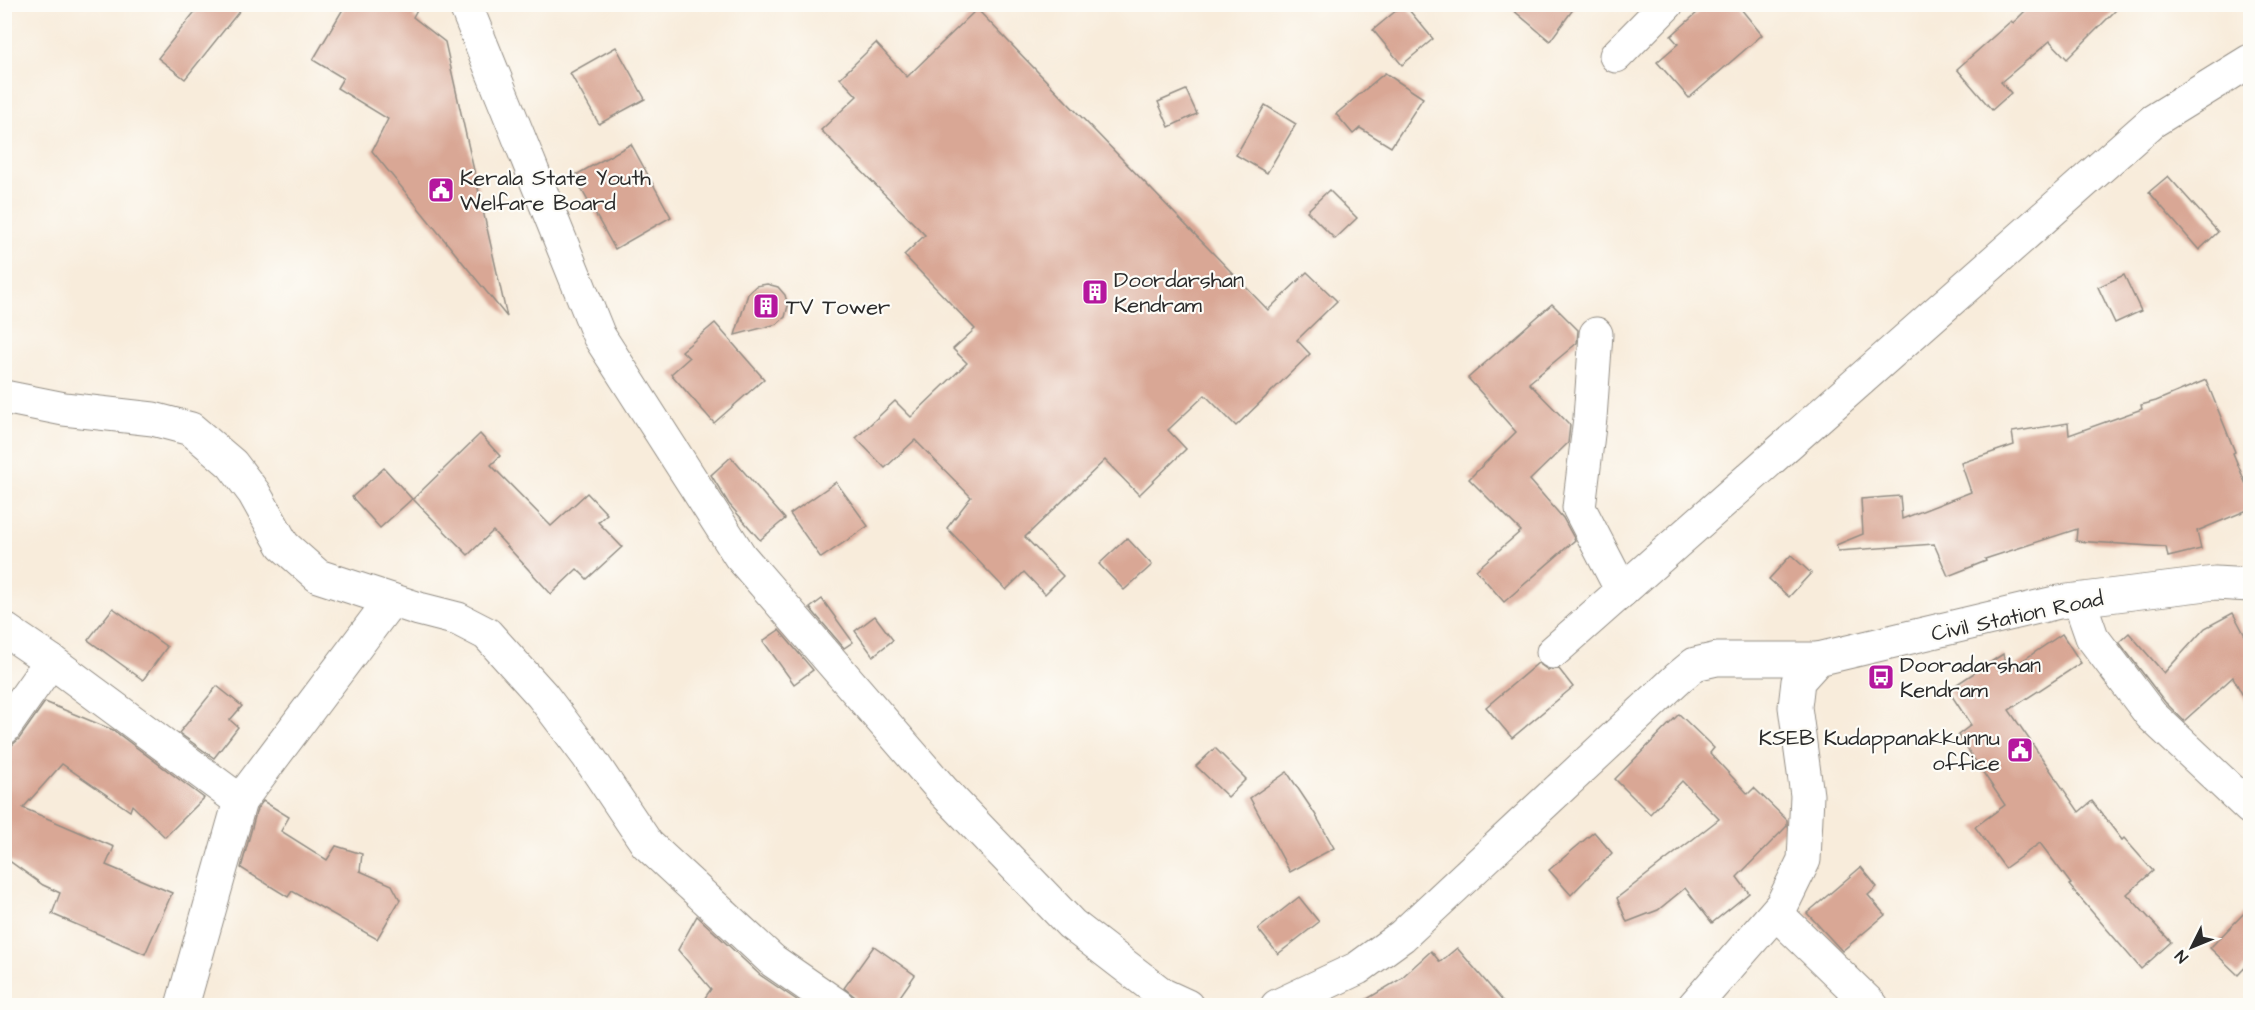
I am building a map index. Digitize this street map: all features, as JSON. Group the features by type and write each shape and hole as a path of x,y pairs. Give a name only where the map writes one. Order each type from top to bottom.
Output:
{"street":[{"path":"465,4 599,336 740,556 944,792 1071,924 1163,995 1187,1005"},
{"path":"1616,56 1666,4"},
{"path":"1553,652 2153,121 2250,61"},
{"path":"1596,334 1590,418 1579,507 1622,591"},
{"path":"4,397 64,409 153,419 191,429 232,464 254,493 283,545 318,576 458,619 487,634 542,695 588,756 647,844 773,961 838,1005"},
{"name":"Civil Station Road","path":"1277,1005 1358,969 1402,936 1695,664 1717,659 1818,659 2059,602 2215,583 2250,585"},
{"path":"182,1005 240,801 391,600"},
{"path":"2079,600 2092,637 2151,715 2250,808"},
{"path":"4,629 51,661 240,801"},
{"path":"1694,1005 1776,913 1804,860 1807,795 1795,707 1798,681 1818,659"},
{"path":"4,728 51,661"},
{"path":"1776,913 1872,1005"}],"building":[{"path":"201,4 245,4 185,79 158,58"},
{"name":"Kerala State Youth Welfare Board","path":"346,4 420,4 413,17 445,42 507,317 372,151 388,119 337,88 343,78 313,60"},
{"path":"1404,4 1433,39 1402,65 1373,30"},
{"path":"1506,4 1577,4 1550,41"},
{"path":"1707,4 1737,4 1762,35 1689,98 1657,62 1678,44 1671,36"},
{"path":"2032,4 2122,4 2067,59 2050,41 2001,82 2011,93 1992,110 1957,69 2011,21 2013,23"},
{"name":"Doordarshan Kendram","path":"977,9 1268,310 1307,272 1337,301 1297,340 1310,354 1236,426 1205,395 1168,430 1186,449 1139,495 1105,460 1025,537 1063,576 1045,594 1024,572 1006,590 947,528 971,497 915,440 885,468 856,438 895,401 911,417 967,363 953,349 975,329 904,255 925,235 821,130 857,96 840,78 876,43 907,77"},
{"path":"616,47 645,99 599,124 570,73"},
{"path":"1385,73 1423,98 1391,147 1360,128 1353,134 1336,114"},
{"path":"1186,90 1197,114 1169,127 1158,102"},
{"path":"1265,105 1296,124 1267,173 1236,155"},
{"path":"631,144 671,217 615,249 574,176"},
{"path":"2168,176 2218,232 2199,250 2149,192"},
{"path":"1329,190 1357,218 1335,239 1307,211"},
{"path":"2124,275 2141,311 2115,323 2098,287"},
{"name":"TV Tower","path":"767,284 778,287 785,295 788,306 785,317 777,324 735,335 748,294 756,286"},
{"path":"1552,304 1578,330 1577,343 1529,383 1570,425 1568,443 1530,480 1563,518 1575,540 1504,602 1476,570 1521,531 1469,479 1516,432 1468,378"},
{"path":"715,323 764,379 714,423 671,374 689,358 682,351"},
{"path":"2206,380 2250,494 2250,509 2197,531 2201,549 2168,557 2166,547 2076,541 2077,529 1985,559 1986,561 1948,576 1934,544 1838,551 1836,545 1863,534 1861,499 1900,496 1902,519 1971,492 1961,463 2014,445 2012,432 2068,423 2069,435 2142,409 2141,405"},
{"path":"480,434 500,456 491,465 551,526 587,493 607,514 598,522 622,547 587,579 577,569 551,594 493,531 468,555 413,499"},
{"path":"731,457 785,519 760,540 729,504 711,475"},
{"path":"384,468 412,499 380,528 352,497"},
{"path":"836,482 868,526 821,558 790,514"},
{"path":"1127,538 1152,565 1124,590 1099,564"},
{"path":"1791,555 1811,573 1789,597 1769,579"},
{"path":"822,599 853,642 844,648 810,608"},
{"path":"113,608 167,647 143,680 88,640"},
{"path":"2233,613 2250,645 2250,709 2233,677 2184,721 2165,702 2119,642 2129,633 2164,673 2205,628"},
{"path":"875,616 893,640 873,656 855,631"},
{"path":"779,630 813,670 794,684 763,641"},
{"path":"2062,634 2081,663 2009,710 2079,812 2092,801 2122,840 2124,838 2153,871 2127,894 2171,942 2141,969 2069,885 2071,884 2040,843 2005,868 1975,827 2005,805 1958,735 1971,725 1948,690 2003,654 2007,671"},
{"path":"1538,663 1548,670 1559,669 1573,687 1512,738 1486,707"},
{"path":"217,686 242,706 230,720 238,727 214,758 179,733"},
{"path":"45,702 113,730 204,798 165,837 132,805 130,811 62,764 23,808 114,847 106,865 172,893 145,954 52,914 60,893 43,885 4,857 4,746 12,745 19,739"},
{"path":"1679,714 1714,748 1710,753 1748,794 1754,788 1787,820 1787,826 1737,877 1749,893 1712,923 1685,888 1658,910 1627,922 1617,898 1719,819 1682,781 1650,814 1615,779"},
{"path":"1215,748 1246,779 1228,797 1196,766"},
{"path":"1287,772 1334,848 1290,872 1250,798"},
{"path":"263,801 289,817 281,831 327,860 336,846 362,854 360,871 392,885 400,900 377,939 292,891 288,897 241,868 257,809"},
{"path":"1594,832 1612,853 1571,895 1549,870"},
{"path":"1861,867 1877,887 1868,895 1885,915 1842,951 1807,913"},
{"path":"1299,897 1319,922 1278,954 1258,929"},
{"path":"2250,907 2250,962 2238,975 2210,948"},
{"path":"697,916 760,975 804,1005 700,1005 711,989 678,950"},
{"path":"874,946 915,975 894,1005 856,1005 855,997 844,988"},
{"path":"1457,948 1506,1005 1357,1005 1399,980 1431,951 1440,962"}],"place":[{"name":"Kerala State Youth Welfare Board","path":"441,190"},
{"name":"Doordarshan Kendram","path":"1095,292"},
{"name":"TV Tower","path":"766,306"},
{"name":"Dooradarshan Kendram","path":"1881,677"},
{"name":"KSEB Kudappanakkunnu office","path":"2020,750"}]}
